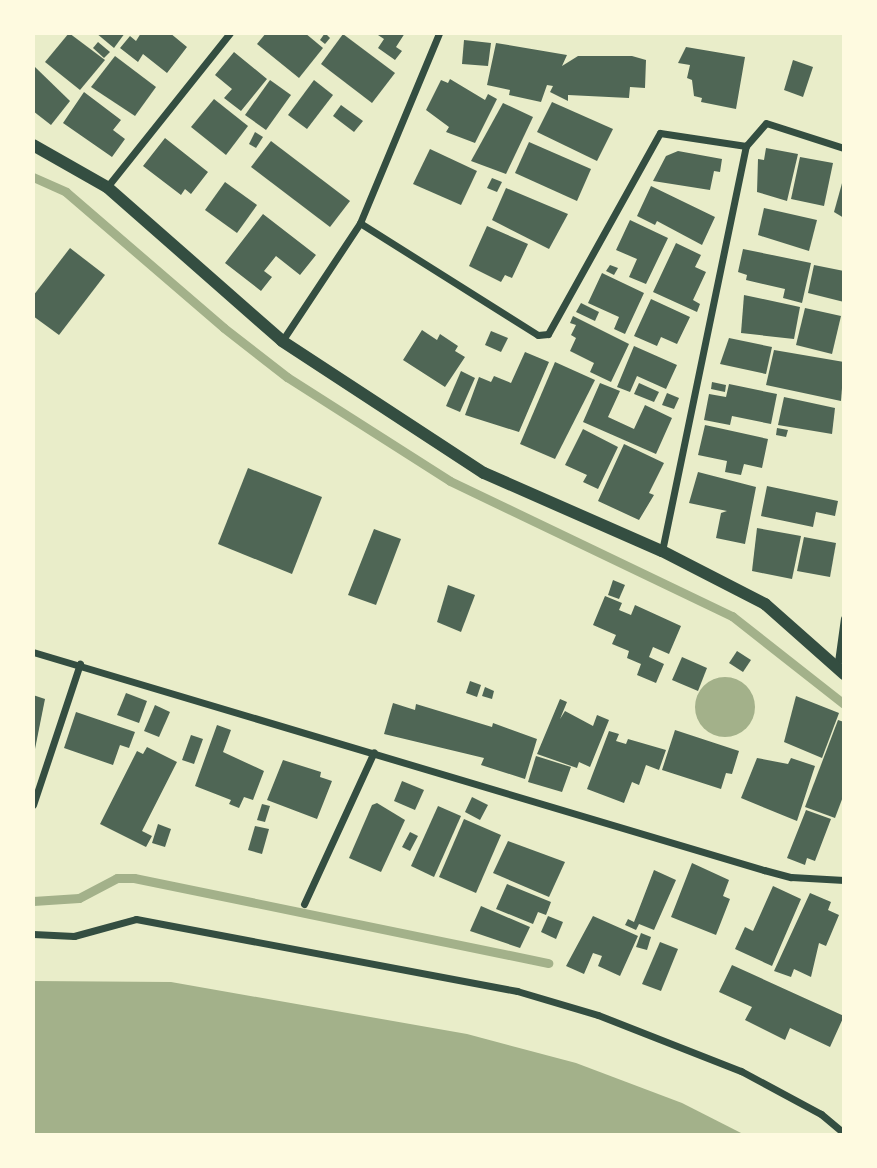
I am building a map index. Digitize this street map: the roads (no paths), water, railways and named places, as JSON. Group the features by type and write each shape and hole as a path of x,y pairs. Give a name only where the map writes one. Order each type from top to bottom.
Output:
{"street":[{"path":"107,187 230,33"},
{"path":"282,341 360,223 439,33"},
{"path":"662,551 746,145 766,123 844,148"},
{"path":"360,223 538,335 548,334 660,133 746,145"},
{"path":"33,145 107,187 282,341 484,473 662,551 765,604 840,673"},
{"path":"840,673 844,618"},
{"path":"33,652 791,877 844,880"},
{"path":"33,805 80,664"},
{"path":"304,904 374,752"},
{"path":"33,934 74,936 136,919 517,991 598,1015 741,1071 821,1114 844,1133"}],"waterway":[{"path":"33,177 66,192 224,328 287,377 450,481 732,616 844,704"},
{"path":"33,901 79,898 117,878 134,878 548,963"}]}
